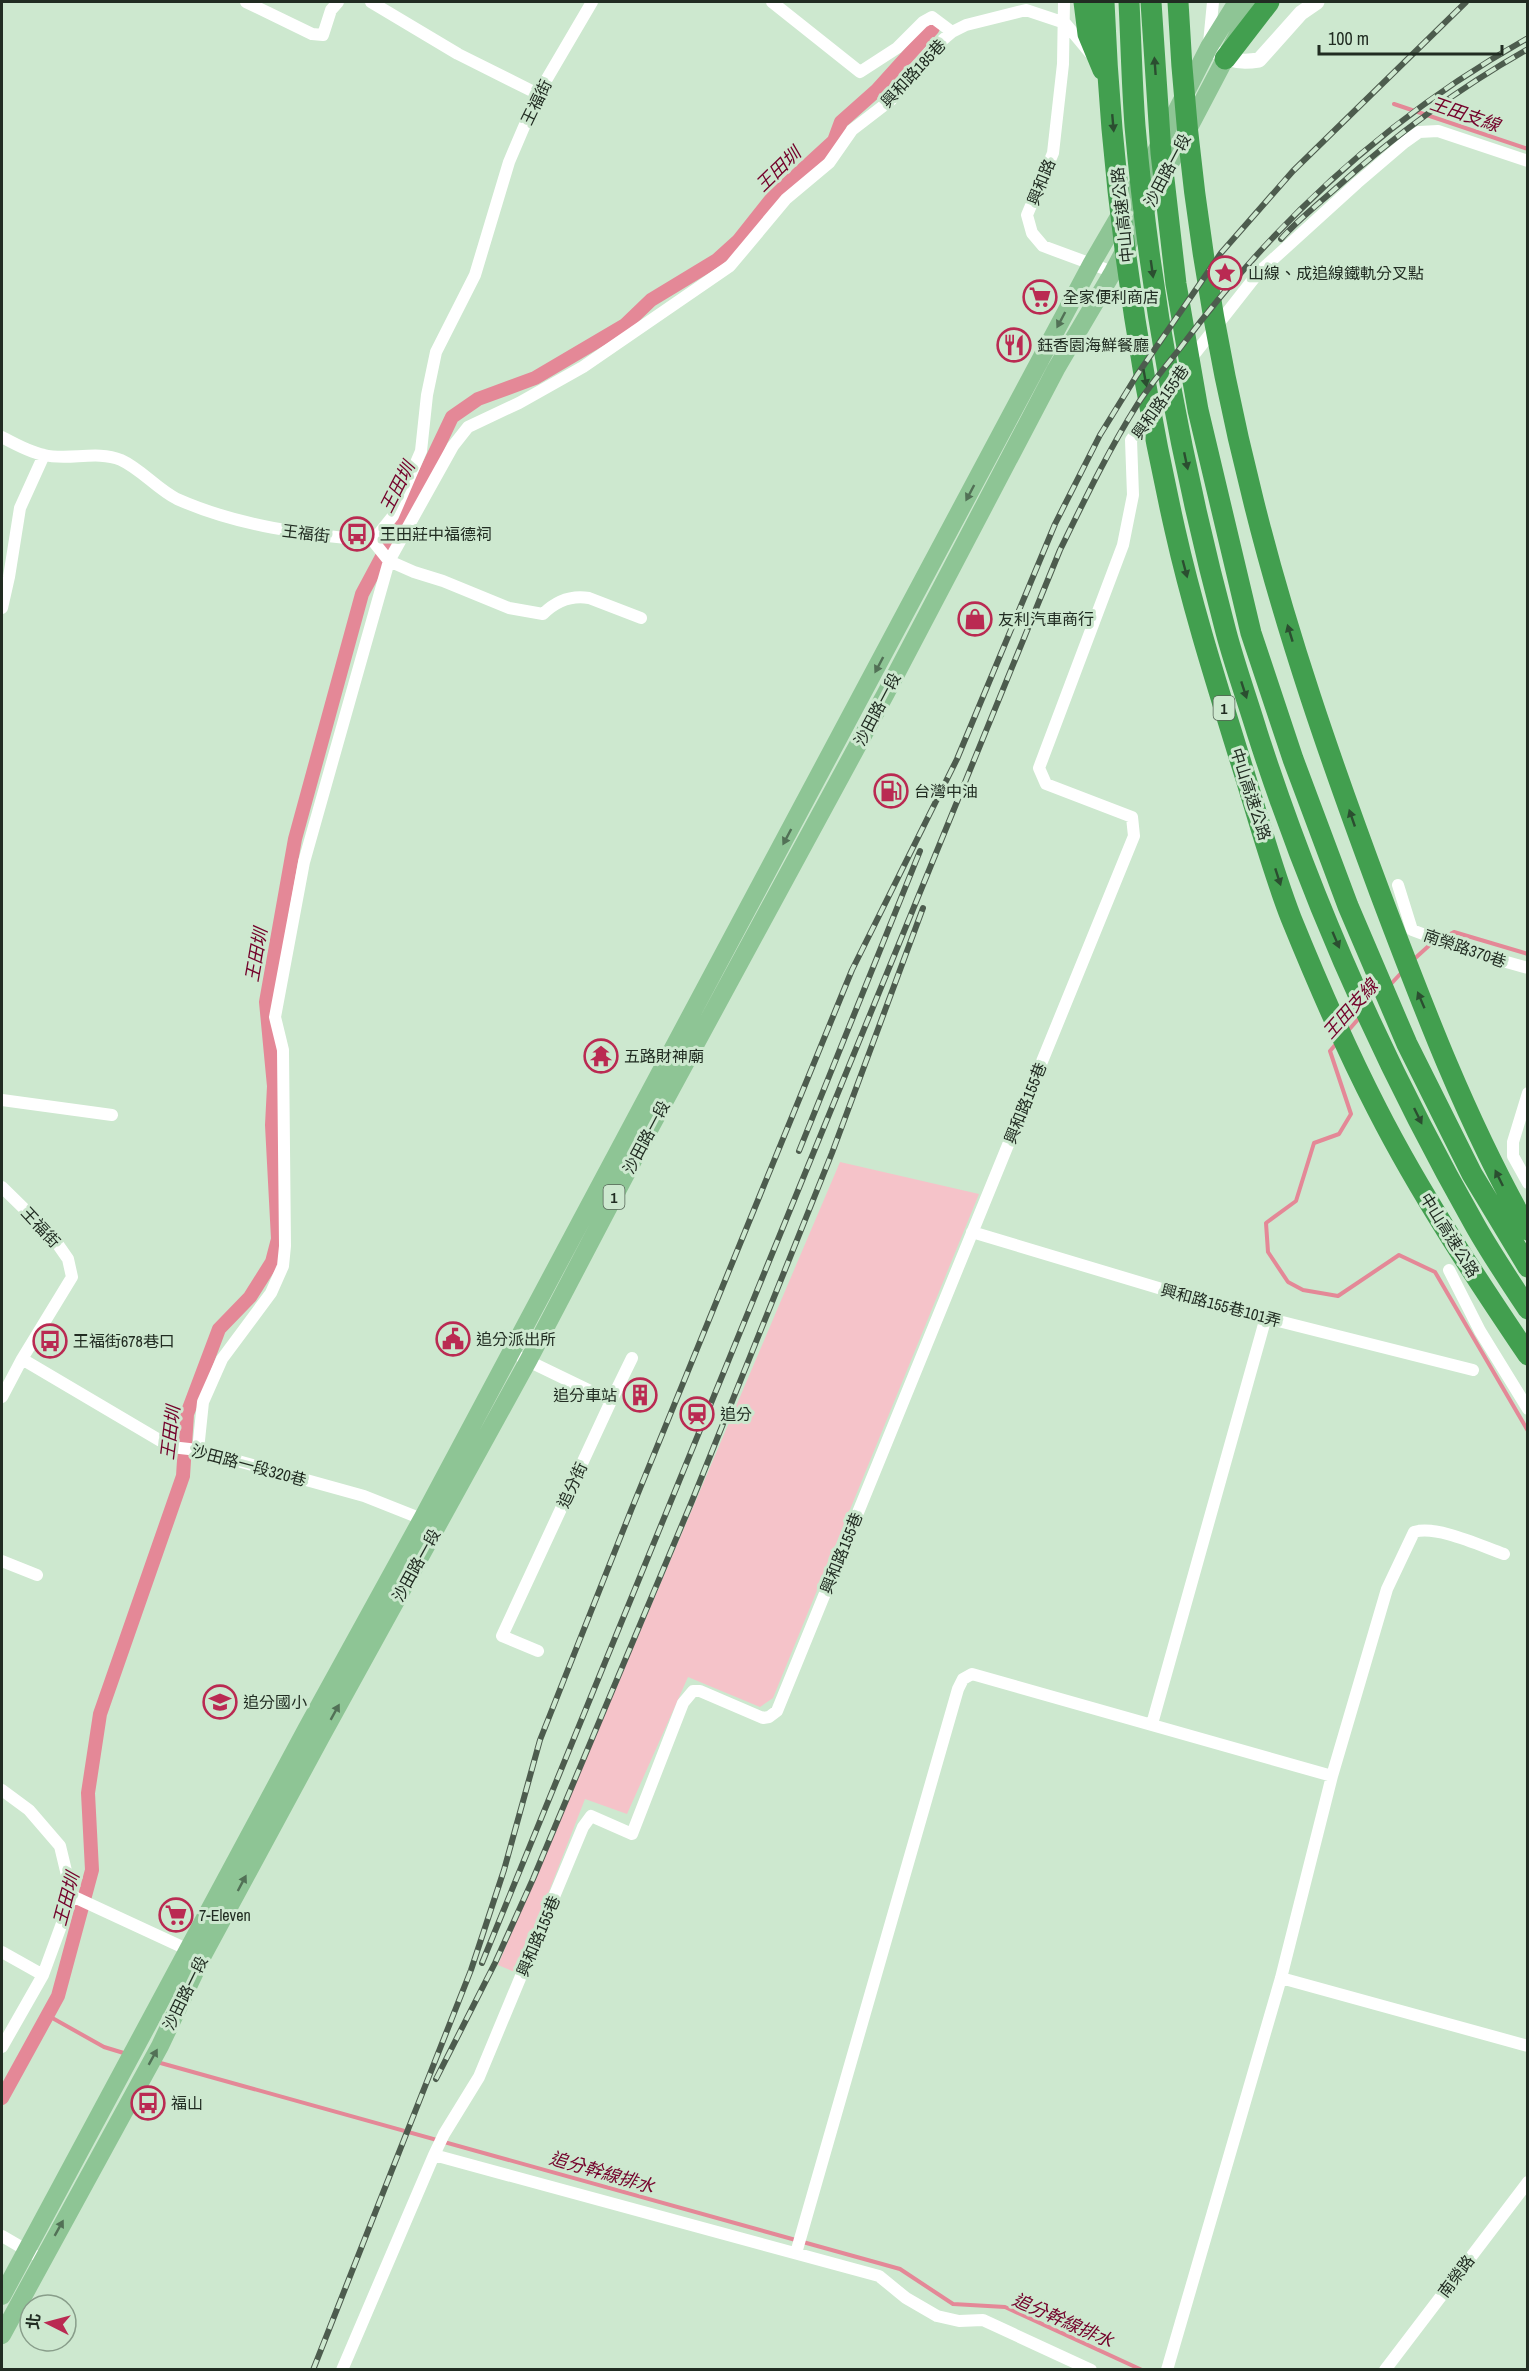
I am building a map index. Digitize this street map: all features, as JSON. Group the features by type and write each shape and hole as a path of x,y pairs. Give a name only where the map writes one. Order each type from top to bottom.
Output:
{"highway":[{"path":"1084,2 1088,34 1098,63 1110,80 1122,92 1178,128"},
{"name":"中山高速公路","path":"1104,2 1116,163 1128,276 1149,400 1175,531 1215,679 1290,915 1376,1107 1434,1213 1527,1355"},
{"name":"中山高速公路","path":"1129,2 1135,125 1146,229 1163,344 1185,462 1226,634 1275,788 1315,891 1373,1025 1476,1227 1527,1309"},
{"path":"1151,2 1161,153 1176,284 1198,410 1251,633 1293,759 1344,896 1407,1044 1472,1174 1527,1267"},
{"path":"1178,2 1192,163 1205,263 1250,488 1279,594 1340,783 1408,968 1474,1128 1527,1230"},
{"path":"1217,53 1269,2"}],"main road":[{"name":"沙田路一段","path":"314,1732 528,1361 650,1128 885,695 1056,369 1113,272 1178,128 1217,53 1237,2"},
{"name":"沙田路一段","path":"1217,53 1255,2"},
{"name":"沙田路一段","path":"2,2296 34,2254 160,2046 195,1953 314,1732 422,1519 1092,263 1149,165 1178,128"},
{"name":"沙田路一段","path":"2,2335 34,2254"}],"street":[{"path":"246,2 312,34 323,35 332,10 338,2"},
{"path":"371,2 458,54 538,94"},
{"name":"王福街","path":"2,438 44,455 73,458 95,456 120,460 176,498 232,519 284,532 373,541 393,516 422,451 427,395 436,352 475,275 509,162 538,94 592,2"},
{"name":"興和路185巷","path":"772,2 860,72 897,48 923,22 932,17 952,32"},
{"name":"興和路","path":"1064,2 1063,64 1053,153 1027,215 1032,233 1043,246 1113,272"},
{"path":"1213,2 1217,53 1247,62 1259,60 1301,13 1317,2"},
{"name":"沙田路一段","path":"1217,53 1226,2"},
{"name":"興和路185巷","path":"198,1450 203,1402 222,1359 272,1293 283,1266 285,1246 283,1050 275,1017 304,862 389,561 453,446 468,427 519,403 583,367 730,266 786,199 829,164 852,130 891,100 932,49 952,32 966,25 1026,9 1065,23"},
{"path":"1065,23 1098,63"},
{"name":"興和路155巷","path":"434,2155 444,2134 479,2077 583,1827 591,1816 632,1834 683,1703 693,1691 700,1691 763,1718 769,1718 777,1711 1134,836 1132,817 1046,784 1039,768 1123,545 1133,495 1131,440 1204,340 1232,309 1242,291 1254,278 1419,132 1438,131 1527,161"},
{"path":"2,608 20,508 44,455"},
{"path":"373,541 389,561 509,608 543,614 551,606 571,597 581,597 641,618"},
{"name":"南榮路370巷","path":"1398,885 1412,930 1471,952 1527,968"},
{"path":"1527,1093 1513,1142 1513,1156 1527,1183"},
{"path":"2,1100 112,1115"},
{"name":"王福街","path":"2,1187 52,1236 68,1259 72,1277 22,1359 2,1397"},
{"name":"興和路155巷101弄","path":"972,1232 1215,1305 1473,1370"},
{"path":"1449,1270 1480,1331 1527,1409"},
{"path":"1152,1724 1266,1317"},
{"path":"511,1352 611,1401 632,1358"},
{"name":"沙田路一段320巷","path":"22,1359 171,1447 198,1450 364,1496 422,1519"},
{"name":"追分街","path":"538,1651 502,1635 611,1401"},
{"path":"1167,2370 1281,1978 1332,1776 1387,1589 1414,1532 1437,1531 1504,1554"},
{"path":"2,1561 37,1575"},
{"path":"796,2253 963,1678 972,1674 1332,1776"},
{"path":"2,1790 29,1810 60,1846 72,1896 43,1975 2,2047"},
{"path":"72,1896 195,1953"},
{"path":"2,1953 43,1975"},
{"path":"1281,1978 1527,2046"},
{"path":"342,2370 434,2155 879,2276 906,2298 937,2316 959,2321 983,2320 1090,2370"},
{"name":"南榮路","path":"1385,2370 1527,2182"},
{"path":"2,2236 34,2254"}],"shaded area":[{"path":"840,1162 979,1194 773,1698 760,1707 688,1677 627,1814 585,1799 517,1973 498,1965"}],"waterway":[{"name":"王田圳","path":"2,2098 58,1996 92,1870 88,1793 100,1714 183,1476 187,1414 219,1329 250,1297 272,1262 278,1239 272,1125 274,1086 266,1002 295,839 362,594 415,495 452,417 478,399 535,378 625,325 651,300 717,260 738,241 773,197 834,141 841,122 877,90 933,28"},
{"name":"王田支線","path":"1394,104 1528,149"},
{"name":"王田支線","path":"1443,938 1454,932 1528,954"},
{"name":"王田支線","path":"1412,961 1433,942"},
{"name":"王田支線","path":"1390,985 1403,971"},
{"name":"王田支線","path":"1347,1032 1360,1017"},
{"name":"王田支線","path":"1336,1044 1330,1051 1351,1114 1339,1134 1314,1143 1296,1201 1266,1223 1268,1252 1288,1282 1303,1290 1338,1296 1399,1255 1435,1272 1528,1431"},
{"name":"追分幹線排水","path":"47,2015 104,2047 127,2054"},
{"name":"追分幹線排水","path":"157,2062 900,2269 953,2304 1005,2307 1142,2370"}],"railway":[{"path":"313,2370 471,1970 504,1870 540,1740 632,1508 852,970 957,759 1055,524 1100,435 1137,375 1221,253 1293,171 1466,2"},
{"path":"482,1963 1060,550 1106,458 1137,405 1217,300 1296,214 1338,174 1428,101 1477,68 1528,38"},
{"path":"1281,239 1300,219 1357,169 1404,132 1452,96 1528,49"},
{"path":"799,1151 920,851"},
{"path":"436,2079 495,1963 533,1879 692,1501 832,1153 923,908"}],"place":[{"name":"山線、成追線鐵軌分叉點","path":"1225,273"},
{"name":"全家便利商店","path":"1040,297"},
{"name":"鈺香園海鮮餐廳","path":"1014,345"},
{"name":"王田莊中福德祠","path":"357,534"},
{"name":"友利汽車商行","path":"975,619"},
{"name":"台灣中油","path":"891,791"},
{"name":"五路財神廟","path":"601,1056"},
{"name":"追分派出所","path":"453,1339"},
{"name":"王福街678巷口","path":"50,1341"},
{"name":"追分車站","path":"640,1395"},
{"name":"追分","path":"697,1414"},
{"name":"追分國小","path":"220,1702"},
{"name":"7-Eleven","path":"176,1915"},
{"name":"福山","path":"148,2103"}]}
